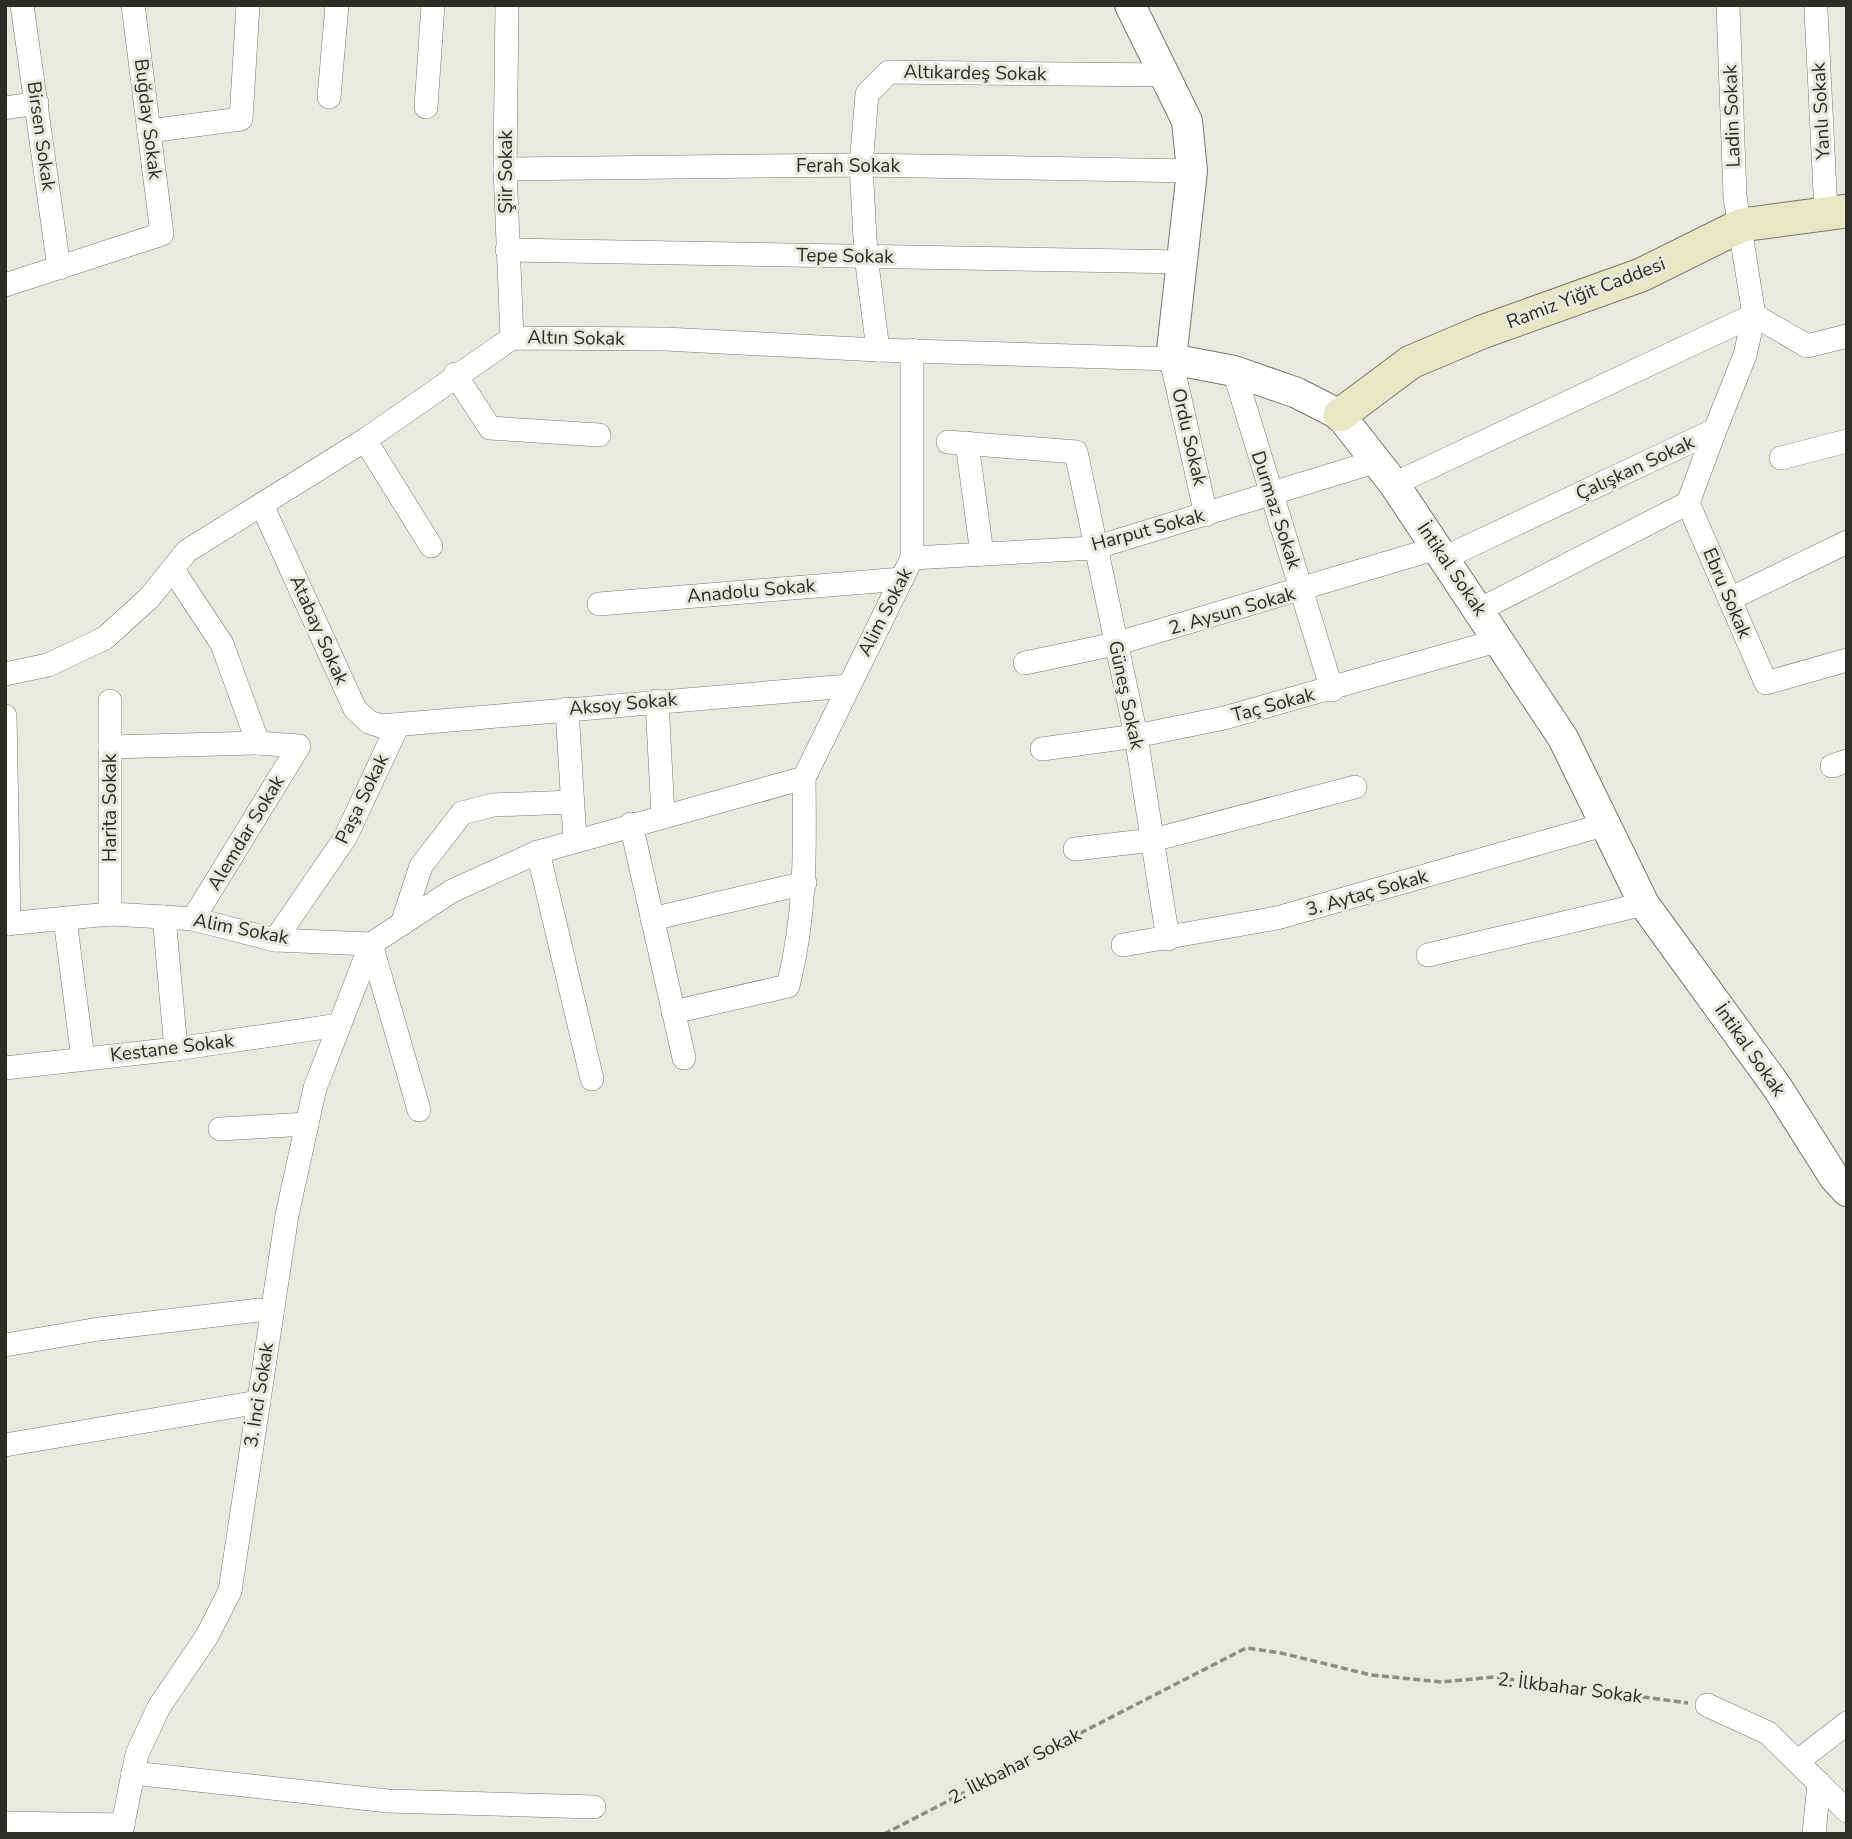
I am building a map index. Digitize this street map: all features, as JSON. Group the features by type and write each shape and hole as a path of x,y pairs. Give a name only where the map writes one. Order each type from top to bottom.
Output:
{"main road":[{"name":"Ramiz Yiğit Caddesi","path":"1340,415 1411,362 1482,332 1641,275 1742,225 1837,211"}],"street":[{"name":"Birsen Sokak","path":"22,5 60,268"},
{"name":"Buğday Sokak","path":"60,268 162,234 133,5"},
{"path":"149,131 241,119 248,5"},
{"path":"330,97 337,5"},
{"path":"426,107 433,5"},
{"name":"Şiir Sokak","path":"507,5 505,169 512,338"},
{"path":"1130,5 1187,121 1192,171 1171,359"},
{"name":"Ladin Sokak","path":"1728,5 1735,197 1742,225"},
{"name":"Yanlı Sokak","path":"1816,10 1837,211"},
{"name":"Altıkardeş Sokak","path":"878,350 866,256 861,165 867,94 889,72 1164,75"},
{"path":"5,108 37,103"},
{"name":"Ferah Sokak","path":"505,169 861,165 1192,171"},
{"name":"Çalışkan Sokak","path":"1441,553 1715,430 1745,355 1754,315 1742,225"},
{"name":"Tepe Sokak","path":"507,250 1183,262"},
{"path":"5,285 60,268"},
{"path":"1754,315 1807,346 1847,336"},
{"name":"Harput Sokak","path":"912,558 1094,548 1272,494 1386,472 1754,315"},
{"name":"Altın Sokak","path":"5,674 48,665 105,638 173,570 187,551 365,440 455,374 512,338 665,339 878,350 1171,359"},
{"name":"Alim Sokak","path":"673,1012 788,986 800,941 805,883 804,778 912,558 912,350"},
{"name":"İntikal Sokak","path":"1171,359 1234,371 1297,393 1340,415 1386,472 1563,738 1644,904 1777,1087 1834,1177 1847,1191"},
{"name":"Ordu Sokak","path":"1171,359 1206,515"},
{"name":"Durmaz Sokak","path":"1234,371 1239,396 1332,690"},
{"path":"455,374 491,428 599,435"},
{"path":"1479,610 1689,503 1715,430"},
{"path":"365,440 431,546"},
{"path":"1781,458 1847,441"},
{"name":"Güneş Sokak","path":"982,554 957,443 1076,452 1094,548 1136,736 1168,939"},
{"name":"Ebru Sokak","path":"1689,503 1766,683 1847,660"},
{"name":"Atabay Sokak","path":"262,505 355,709 369,722 381,726 398,725"},
{"path":"1730,599 1847,542"},
{"name":"2. Aysun Sokak","path":"1025,663 1115,644 1441,553"},
{"path":"110,747 258,744 222,644 173,570"},
{"name":"Anadolu Sokak","path":"599,604 902,579"},
{"name":"Taç Sokak","path":"1042,749 1136,736 1224,718 1332,690 1500,640"},
{"name":"Aksoy Sokak","path":"398,725 848,686"},
{"name":"Harita Sokak","path":"110,701 110,914"},
{"path":"657,701 663,816"},
{"path":"567,709 575,841"},
{"path":"5,716 7,924"},
{"name":"Paşa Sokak","path":"275,940 345,838 398,725"},
{"name":"Alemdar Sokak","path":"193,919 299,747 258,744"},
{"path":"419,1110 371,944 452,891 538,852 804,778"},
{"path":"1075,849 1153,840 1355,787"},
{"path":"402,924 421,866 463,813 493,805 573,802"},
{"path":"631,824 684,1058"},
{"name":"3. Aytaç Sokak","path":"1123,945 1277,918 1606,824"},
{"path":"538,852 592,1079"},
{"path":"652,919 805,883"},
{"path":"1428,955 1644,904"},
{"name":"Alim Sokak","path":"7,924 110,914 193,919 275,940 371,944"},
{"path":"164,917 176,1049"},
{"path":"65,919 83,1059"},
{"name":"3. İnci Sokak","path":"122,1830 137,1754 159,1707 207,1636 230,1591 287,1214 316,1088 371,944"},
{"name":"Kestane Sokak","path":"5,1068 176,1049 339,1025"},
{"path":"220,1129 307,1124"},
{"path":"5,1345 99,1329 259,1310 272,1312"},
{"path":"5,1445 259,1402"},
{"path":"1707,1706 1768,1732 1847,1811"},
{"path":"1798,1761 1847,1723"},
{"path":"133,1773 388,1801 594,1807"},
{"path":"1814,1834 1819,1783"},
{"path":"5,1823 122,1830"}],"path":[{"name":"2. İlkbahar Sokak","path":"884,1834 1246,1648 1281,1653 1371,1675 1442,1682 1494,1677 1707,1706"}]}
